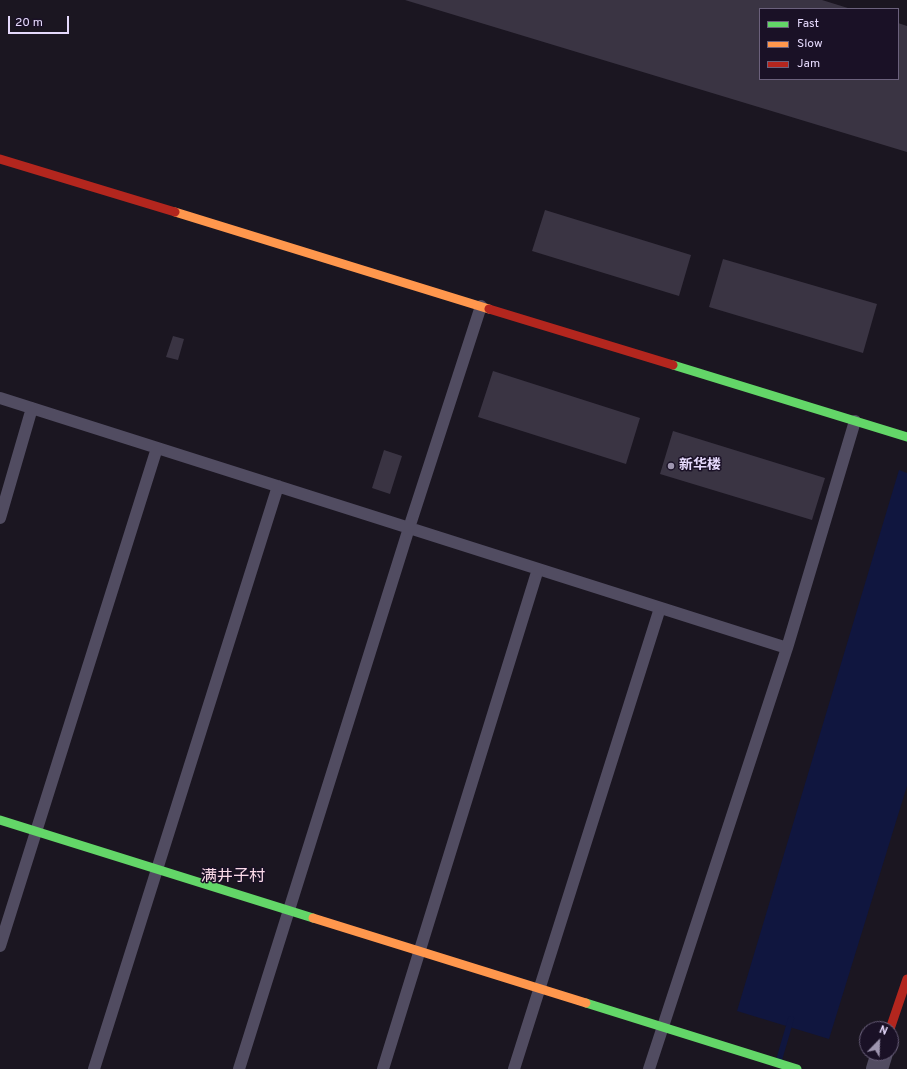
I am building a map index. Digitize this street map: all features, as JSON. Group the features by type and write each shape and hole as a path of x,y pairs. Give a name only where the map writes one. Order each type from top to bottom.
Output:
{"street":[{"path":"0,159 905,436"},
{"path":"0,820 421,950 797,1069"},
{"path":"893,1021 907,979"}],"lane":[{"path":"239,1069 409,528 481,306"},
{"path":"0,398 787,648"},
{"path":"0,518 32,408"},
{"path":"649,1069 787,648 855,421"},
{"path":"0,946 157,448"},
{"path":"94,1069 156,868 278,486"},
{"path":"383,1069 538,569"},
{"path":"514,1069 660,608"}],"shaded area":[{"path":"899,470 907,473 907,786 829,1039 737,1011"}],"building":[{"path":"405,0 822,0 848,8 759,8 759,80 899,80 899,23 907,26 907,152"},
{"path":"545,210 691,255 679,296 532,251"},
{"path":"723,259 877,304 863,353 709,307"},
{"path":"173,336 184,339 178,360 166,357"},
{"path":"493,371 640,418 626,464 478,417"},
{"path":"673,431 825,478 812,520 660,474"},
{"path":"384,450 402,456 390,494 372,488"}],"waterway":[{"path":"779,1060 791,1019"}],"traffic: fast":[{"path":"673,365 907,437"},
{"path":"0,820 313,918"},
{"path":"586,1003 797,1069"}],"traffic: slow":[{"path":"175,212 489,309"},
{"path":"313,918 586,1003"}],"traffic: jam":[{"path":"0,159 175,212"},
{"path":"489,309 673,365"},
{"path":"893,1021 907,979"}],"place":[{"name":"新华楼","path":"671,466"}],"district":[{"name":"满井子村","path":"233,878"}]}
